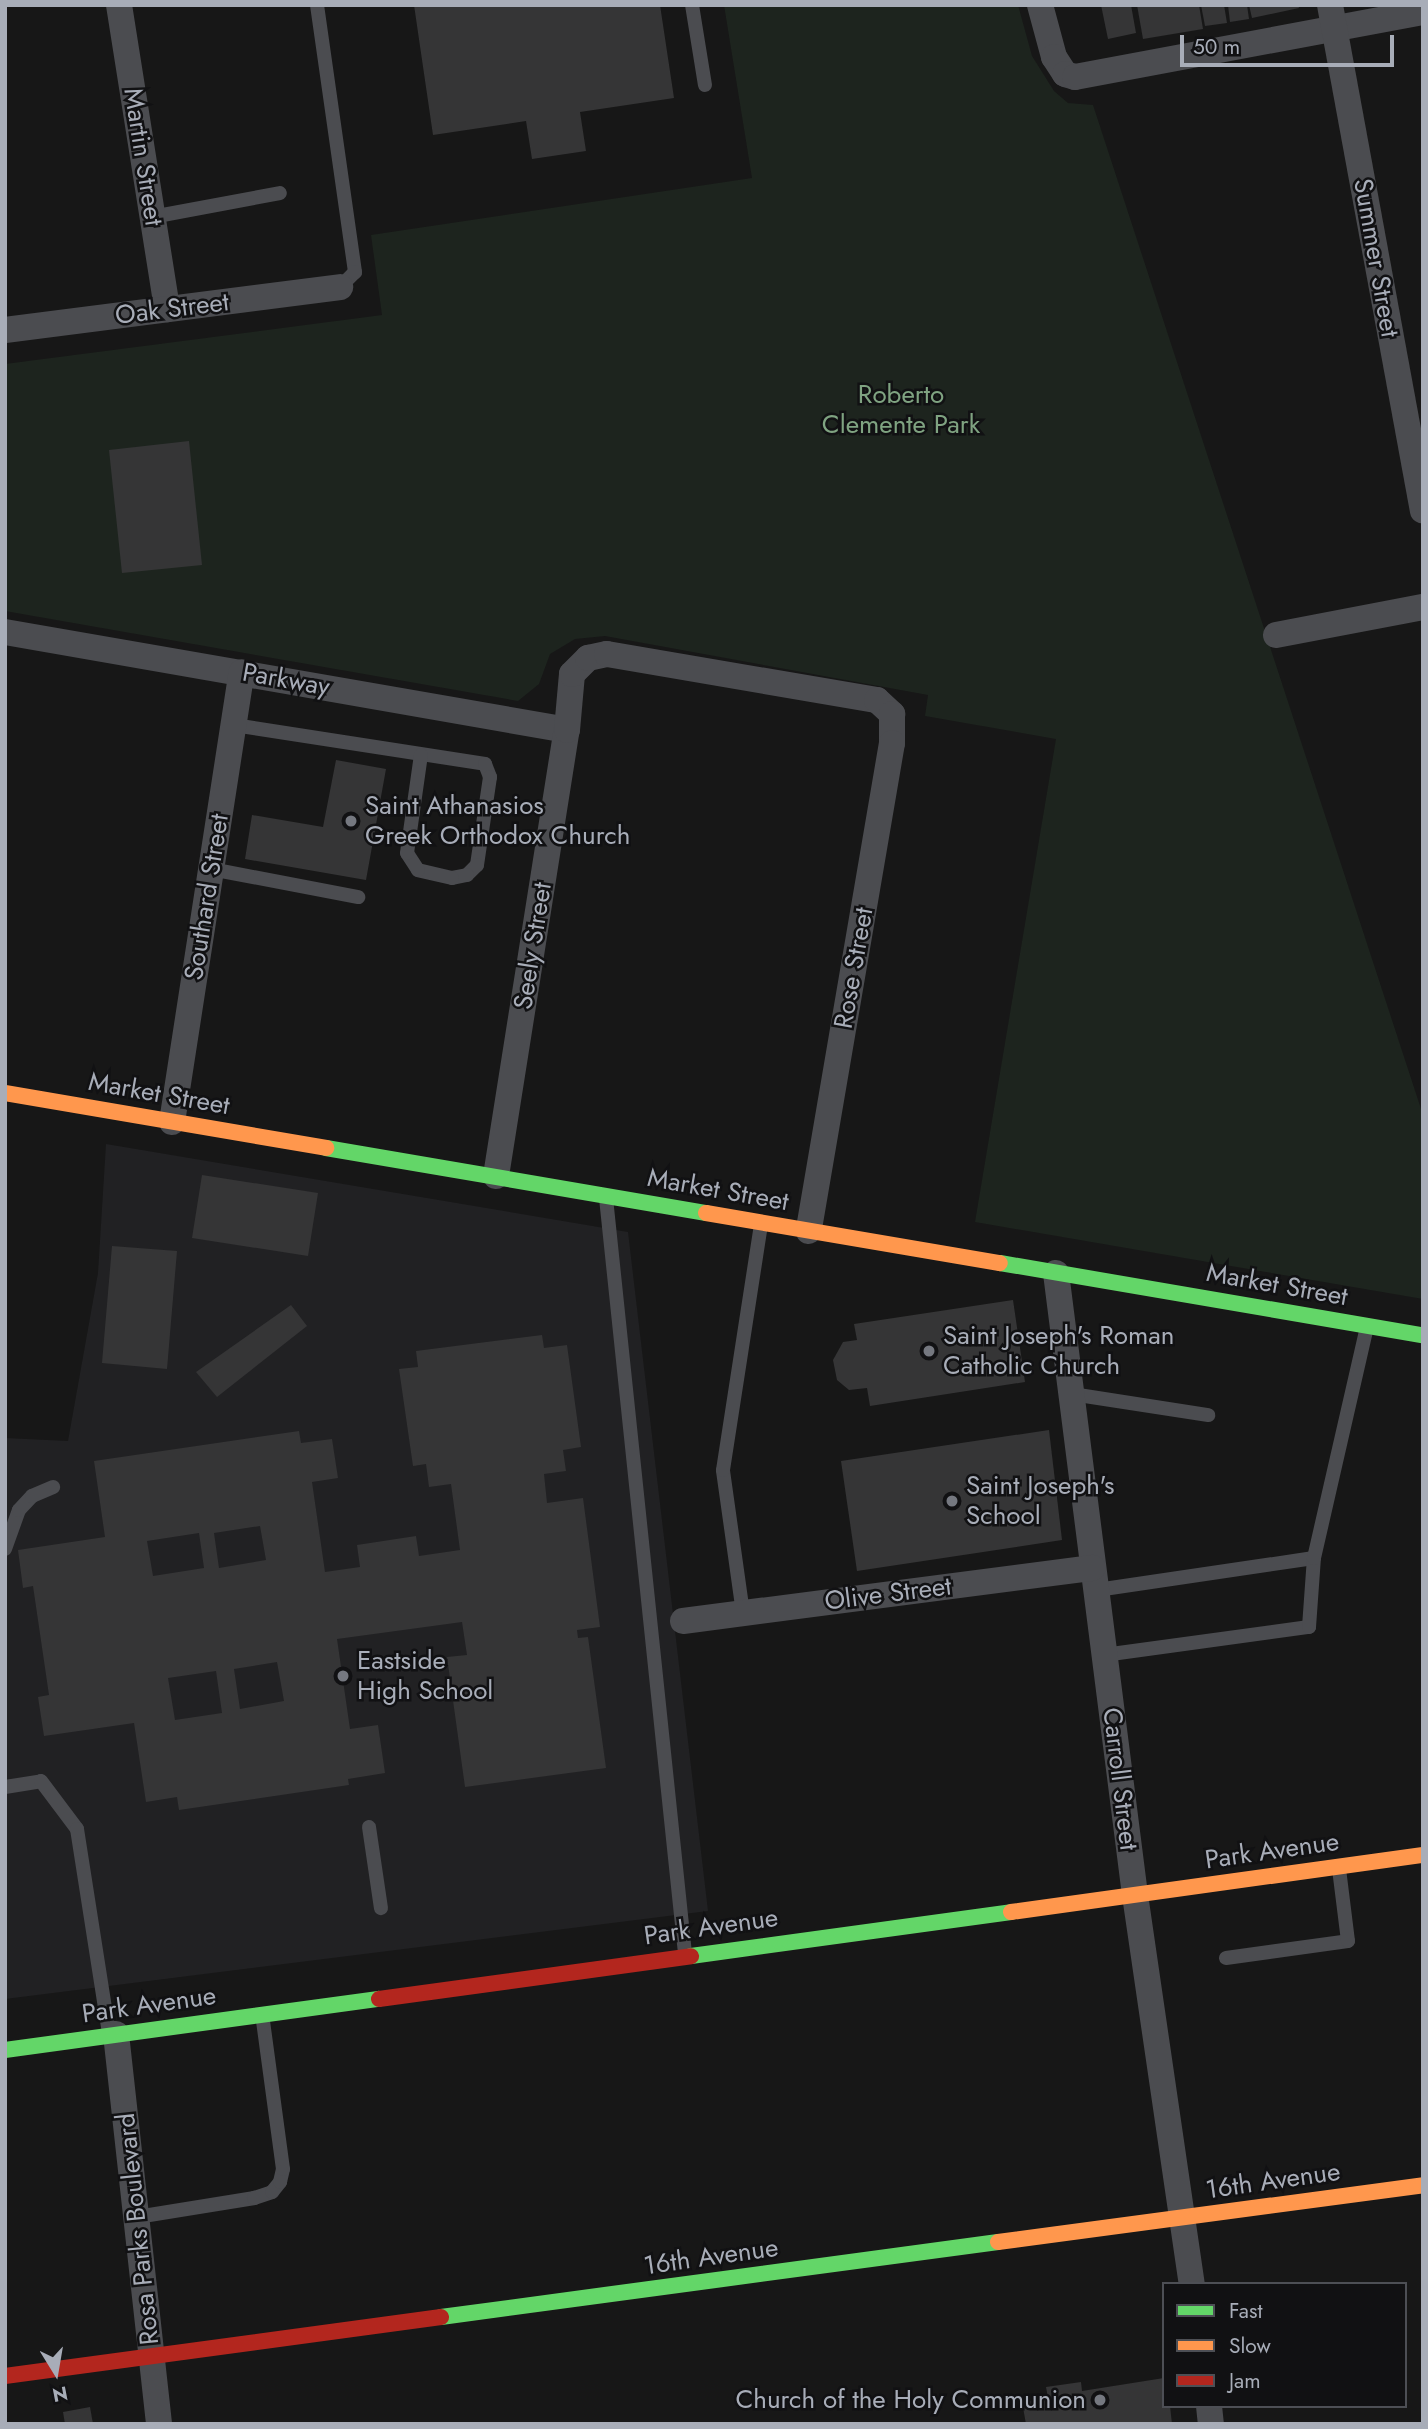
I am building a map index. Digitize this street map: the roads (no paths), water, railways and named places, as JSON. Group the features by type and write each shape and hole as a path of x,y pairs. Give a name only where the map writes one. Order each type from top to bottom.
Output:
{"main road":[{"name":"Market Street","path":"5,1093 1423,1335"},
{"name":"Park Avenue","path":"5,2050 1423,1855"},
{"name":"16th Avenue","path":"5,2376 1423,2185"}],"street":[{"name":"Martin Street","path":"119,5 167,309"},
{"path":"1040,5 1054,57 1064,72 1086,77 1332,17 1423,12"},
{"name":"Summer Street","path":"1332,17 1423,511"},
{"name":"Oak Street","path":"5,330 340,287"},
{"path":"1276,635 1423,607"},
{"name":"Parkway","path":"5,632 567,730"},
{"name":"Rose Street","path":"607,654 877,700 887,705 892,714 892,743 808,1231"},
{"name":"Seely Street","path":"496,1176 567,730 572,674 589,659 607,654"},
{"name":"Southard Street","path":"172,1122 242,672"},
{"name":"Carroll Street","path":"1056,1273 1135,1895 1192,2282"},
{"name":"Olive Street","path":"683,1621 1095,1579"},
{"name":"Rosa Parks Boulevard","path":"112,2035 137,2217 159,2424"}],"lane":[{"path":"317,5 355,271 340,287"},
{"path":"692,5 705,85"},
{"path":"152,217 280,193"},
{"path":"234,726 485,764 489,777 478,865 467,875 452,877 418,870 407,853 421,755"},
{"path":"211,869 358,897"},
{"path":"606,1196 685,1955"},
{"path":"743,1613 723,1470 761,1223"},
{"path":"1104,1655 1309,1627 1314,1558 1367,1325"},
{"path":"1072,1394 1208,1415"},
{"path":"5,1549 19,1510 32,1496 53,1487"},
{"path":"1095,1579 1314,1558"},
{"path":"5,1787 41,1781 77,1829 112,2035"},
{"path":"369,1827 382,1908"},
{"path":"1226,1958 1348,1941 1339,1867"},
{"path":"137,2217 254,2198 272,2192 283,2169 262,2013"}],"place":[{"name":"Saint Athanasios Greek Orthodox Church","path":"351,821"},
{"name":"Saint Joseph's Roman Catholic Church","path":"929,1351"},
{"name":"Saint Joseph's School","path":"952,1501"},
{"name":"Eastside High School","path":"343,1676"},
{"name":"Church of the Holy Communion","path":"1100,2400"}],"park label":[{"name":"Roberto Clemente Park","path":"901,410"}]}
